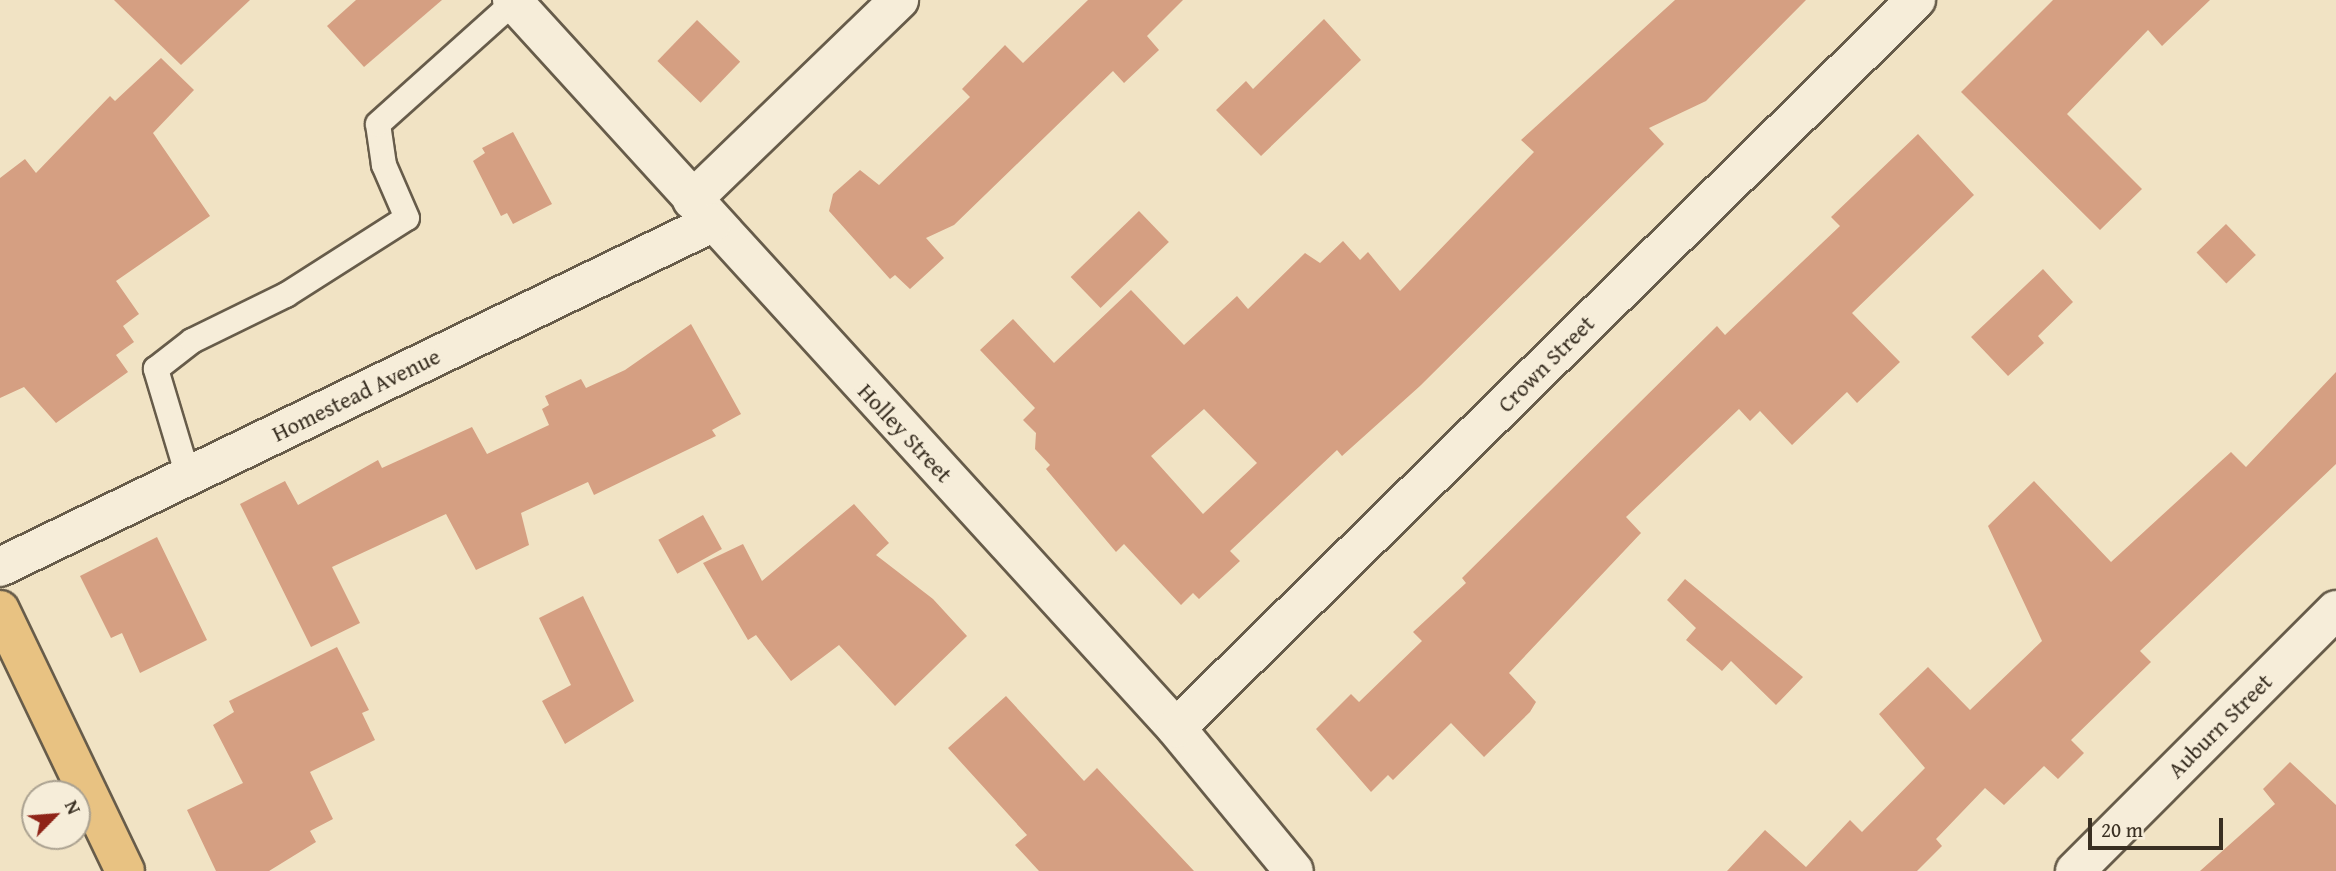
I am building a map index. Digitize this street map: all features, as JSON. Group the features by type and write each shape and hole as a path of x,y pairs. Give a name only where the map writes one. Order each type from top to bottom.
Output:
{"main road":[{"path":"0,610 125,871"}],"street":[{"name":"Homestead Avenue","path":"0,567 188,476 702,212 899,0"},
{"name":"Crown Street","path":"1176,728 1916,0"},
{"name":"Holley Street","path":"513,1 702,212 1176,728 1294,871"},
{"name":"Auburn Street","path":"2075,871 2336,610"}],"lane":[{"path":"188,476 156,369 192,341 286,295 407,218 384,166 378,124 513,1"}],"building":[{"path":"114,0 250,0 181,65"},
{"path":"356,0 442,0 364,67 327,26"},
{"path":"1088,0 1183,0 1147,36 1159,50 1124,83 1113,71 954,225 926,238 944,258 910,289 895,275 890,279 829,211 833,194 860,170 879,185 970,97 962,89 1005,45 1023,63"},
{"path":"1675,0 1806,0 1706,101 1649,128 1664,144 1420,386 1342,456 1337,450 1230,551 1240,561 1199,599 1193,593 1181,605 1124,544 1116,552 1046,469 1050,465 1035,449 1036,433 1023,420 1035,408 980,350 1013,319 1054,363 1131,290 1184,345 1237,296 1248,309 1305,253 1320,263 1343,241 1360,260 1368,252 1400,291 1534,152 1521,140","holes":["1204,409 1257,463 1203,514 1151,456"]},
{"path":"2053,0 2210,0 2162,46 2148,30 2067,114 2142,189 2100,230 1961,92"},
{"path":"1324,19 1361,60 1261,156 1216,110 1246,81 1253,89"},
{"path":"697,20 740,62 701,103 657,61"},
{"path":"161,58 194,90 153,133 210,216 116,281 139,314 123,326 134,342 116,355 128,372 56,423 24,387 0,398 0,178 25,159 36,173 110,96 115,101"},
{"path":"513,132 552,204 513,224 507,213 501,216 473,161 485,153 482,148"},
{"path":"1918,134 1974,195 1852,313 1900,362 1857,403 1847,392 1792,445 1760,411 1750,421 1739,409 1626,517 1641,533 1509,673 1536,702 1530,712 1484,757 1451,723 1393,780 1388,775 1371,792 1316,729 1351,694 1359,702 1422,641 1413,632 1466,583 1462,578 1717,326 1725,335 1840,226 1831,217"},
{"path":"1139,211 1169,242 1101,308 1071,277"},
{"path":"2226,224 2256,255 2226,283 2197,252"},
{"path":"2043,269 2073,302 2038,336 2044,343 2008,376 1971,337"},
{"path":"691,324 741,414 712,430 716,436 594,495 588,482 521,513 529,545 476,570 446,514 332,567 360,623 311,647 240,504 285,481 298,505 378,460 382,468 472,427 487,454 549,425 542,409 549,405 545,396 581,379 586,388 625,370"},
{"path":"2336,372 2336,464 2140,651 2151,662 2071,740 2084,753 2058,779 2044,766 2004,805 1985,788 1936,839 1942,846 1917,871 1727,871 1765,830 1806,867 1850,820 1862,832 1925,768 1879,714 1928,667 1970,710 2042,641 1988,526 2034,481 2111,562 2231,452 2246,467"},
{"path":"854,504 889,543 876,555 933,599 967,636 895,706 839,645 791,681 756,635 748,640 703,563 743,544 762,581"},
{"path":"703,515 722,549 677,574 658,540"},
{"path":"157,537 207,640 140,673 122,633 111,638 80,576"},
{"path":"1685,579 1803,677 1776,705 1731,661 1722,671 1686,640 1696,628 1667,600"},
{"path":"583,596 634,701 565,744 542,701 571,685 539,618"},
{"path":"337,647 369,710 362,713 375,740 310,772 333,819 310,831 316,842 269,871 216,871 187,810 243,783 213,725 234,712 229,701"},
{"path":"1006,696 1084,781 1097,768 1194,871 1039,871 1015,845 1027,835 948,748"},
{"path":"2290,762 2336,805 2336,871 2200,871 2275,804 2263,789"}]}
